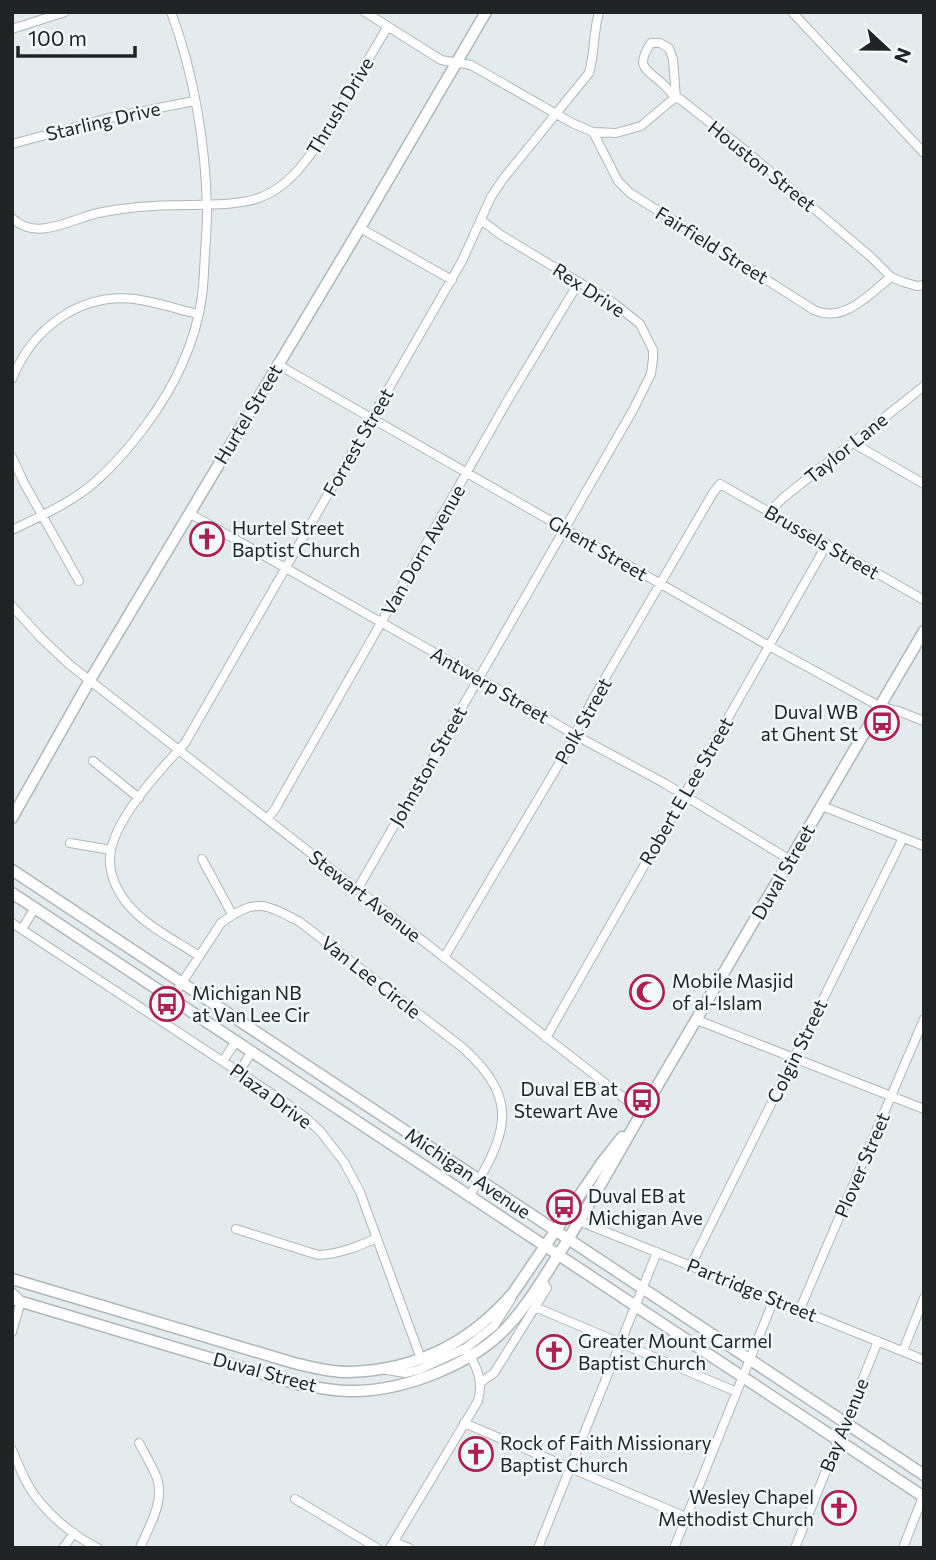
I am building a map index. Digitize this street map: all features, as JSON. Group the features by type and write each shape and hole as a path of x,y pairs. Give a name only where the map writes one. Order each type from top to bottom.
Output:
{"street":[{"path":"12,29 65,12"},
{"path":"12,530 75,497 95,482 121,454 147,423 172,386 183,362 198,314 202,298 207,204 200,128 183,50 171,12"},
{"path":"365,12 441,60 471,65 572,123 593,132 616,133 641,126 676,98"},
{"name":"Hurtel Street","path":"12,818 90,680 486,12"},
{"name":"Forrest Street","path":"111,850 116,834 139,798 185,743 452,279 491,197 589,73 599,12"},
{"path":"792,12 924,153"},
{"name":"Thrush Drive","path":"207,204 230,204 257,199 284,184 298,172 321,140 388,26"},
{"name":"Houston Street","path":"676,98 673,59 669,48 660,43 651,43 643,58 648,73 676,98 746,151 891,277"},
{"name":"Starling Drive","path":"12,144 109,118 194,101"},
{"name":"Fairfield Street","path":"593,132 618,181 630,193 822,314 836,314 850,309 891,277"},
{"path":"12,218 33,230 99,213 149,206 207,204"},
{"name":"Rex Drive","path":"481,220 615,304 640,324 653,349 651,374 646,387 604,460"},
{"path":"360,228 452,279"},
{"path":"891,277 917,286 924,285"},
{"name":"Van Dorn Avenue","path":"267,819 509,398 579,282"},
{"path":"12,379 40,334 57,318 88,303 108,299 132,299 198,314"},
{"name":"Ghent Street","path":"277,364 769,646 879,706 924,721"},
{"name":"Taylor Lane","path":"770,511 924,386"},
{"path":"853,443 924,484"},
{"path":"12,457 24,484 79,581"},
{"name":"Johnston Street","path":"357,890 604,460"},
{"name":"Brussels Street","path":"721,484 924,600"},
{"name":"Polk Street","path":"444,958 713,493 721,484"},
{"name":"Antwerp Street","path":"189,513 684,796 790,860"},
{"name":"Robert E Lee Street","path":"546,1038 827,544"},
{"name":"Stewart Avenue","path":"12,606 40,638 90,680 642,1112"},
{"name":"Duval Street","path":"17,1300 297,1384 355,1391 377,1389 432,1374 507,1328 527,1304 598,1191 924,631"},
{"path":"93,761 139,798"},
{"path":"822,806 924,846"},
{"name":"Colgin Street","path":"691,1265 903,838"},
{"path":"70,843 111,850 111,871 125,901 145,921 199,956"},
{"path":"172,998 221,923 232,914 202,859"},
{"name":"Michigan Avenue","path":"12,870 924,1475"},
{"name":"Michigan Avenue","path":"12,893 923,1496"},
{"name":"Van Lee Circle","path":"232,914 261,905 274,908 300,922 475,1059 498,1090 502,1105 500,1135 469,1196"},
{"path":"22,929 35,908"},
{"name":"Plaza Drive","path":"12,923 306,1118 326,1139 344,1162 360,1192 421,1359"},
{"name":"Plover Street","path":"800,1309 924,1019"},
{"path":"697,1020 924,1109"},
{"path":"223,1061 236,1041"},
{"path":"239,1072 252,1051"},
{"name":"Duval Street","path":"12,1279 321,1370 345,1372 384,1369 435,1354 459,1341 498,1310 513,1293 603,1161 642,1112"},
{"name":"Partridge Street","path":"579,1221 924,1360"},
{"path":"236,1229 318,1255 348,1250 377,1238"},
{"path":"538,1548 657,1252"},
{"path":"481,1382 494,1373 547,1287 542,1280"},
{"path":"12,1292 17,1300 12,1332"},
{"path":"384,1369 405,1373 468,1352 494,1325 509,1304 513,1293"},
{"path":"903,1351 924,1298"},
{"path":"674,1548 775,1299"},
{"path":"534,1307 737,1392"},
{"path":"673,1331 685,1317"},
{"name":"Bay Avenue","path":"795,1548 878,1341"},
{"path":"409,1548 392,1545 481,1392 481,1382 468,1352"},
{"path":"464,1423 686,1517"},
{"path":"139,1443 157,1480 159,1495 158,1506 140,1548"},
{"path":"12,1450 30,1489 62,1524 85,1542 98,1548"},
{"path":"903,1548 923,1496"},
{"path":"295,1499 377,1548"},
{"path":"63,1548 74,1533"}],"place":[{"name":"Hurtel Street Baptist Church","path":"207,539"},
{"name":"Duval WB at Ghent St","path":"882,723"},
{"name":"Mobile Masjid of al-Islam","path":"647,992"},
{"name":"Michigan NB at Van Lee Cir","path":"167,1004"},
{"name":"Duval EB at Stewart Ave","path":"642,1100"},
{"name":"Duval EB at Michigan Ave","path":"564,1207"},
{"name":"Greater Mount Carmel Baptist Church","path":"554,1352"},
{"name":"Rock of Faith Missionary Baptist Church","path":"476,1454"},
{"name":"Wesley Chapel Methodist Church","path":"839,1508"}]}
